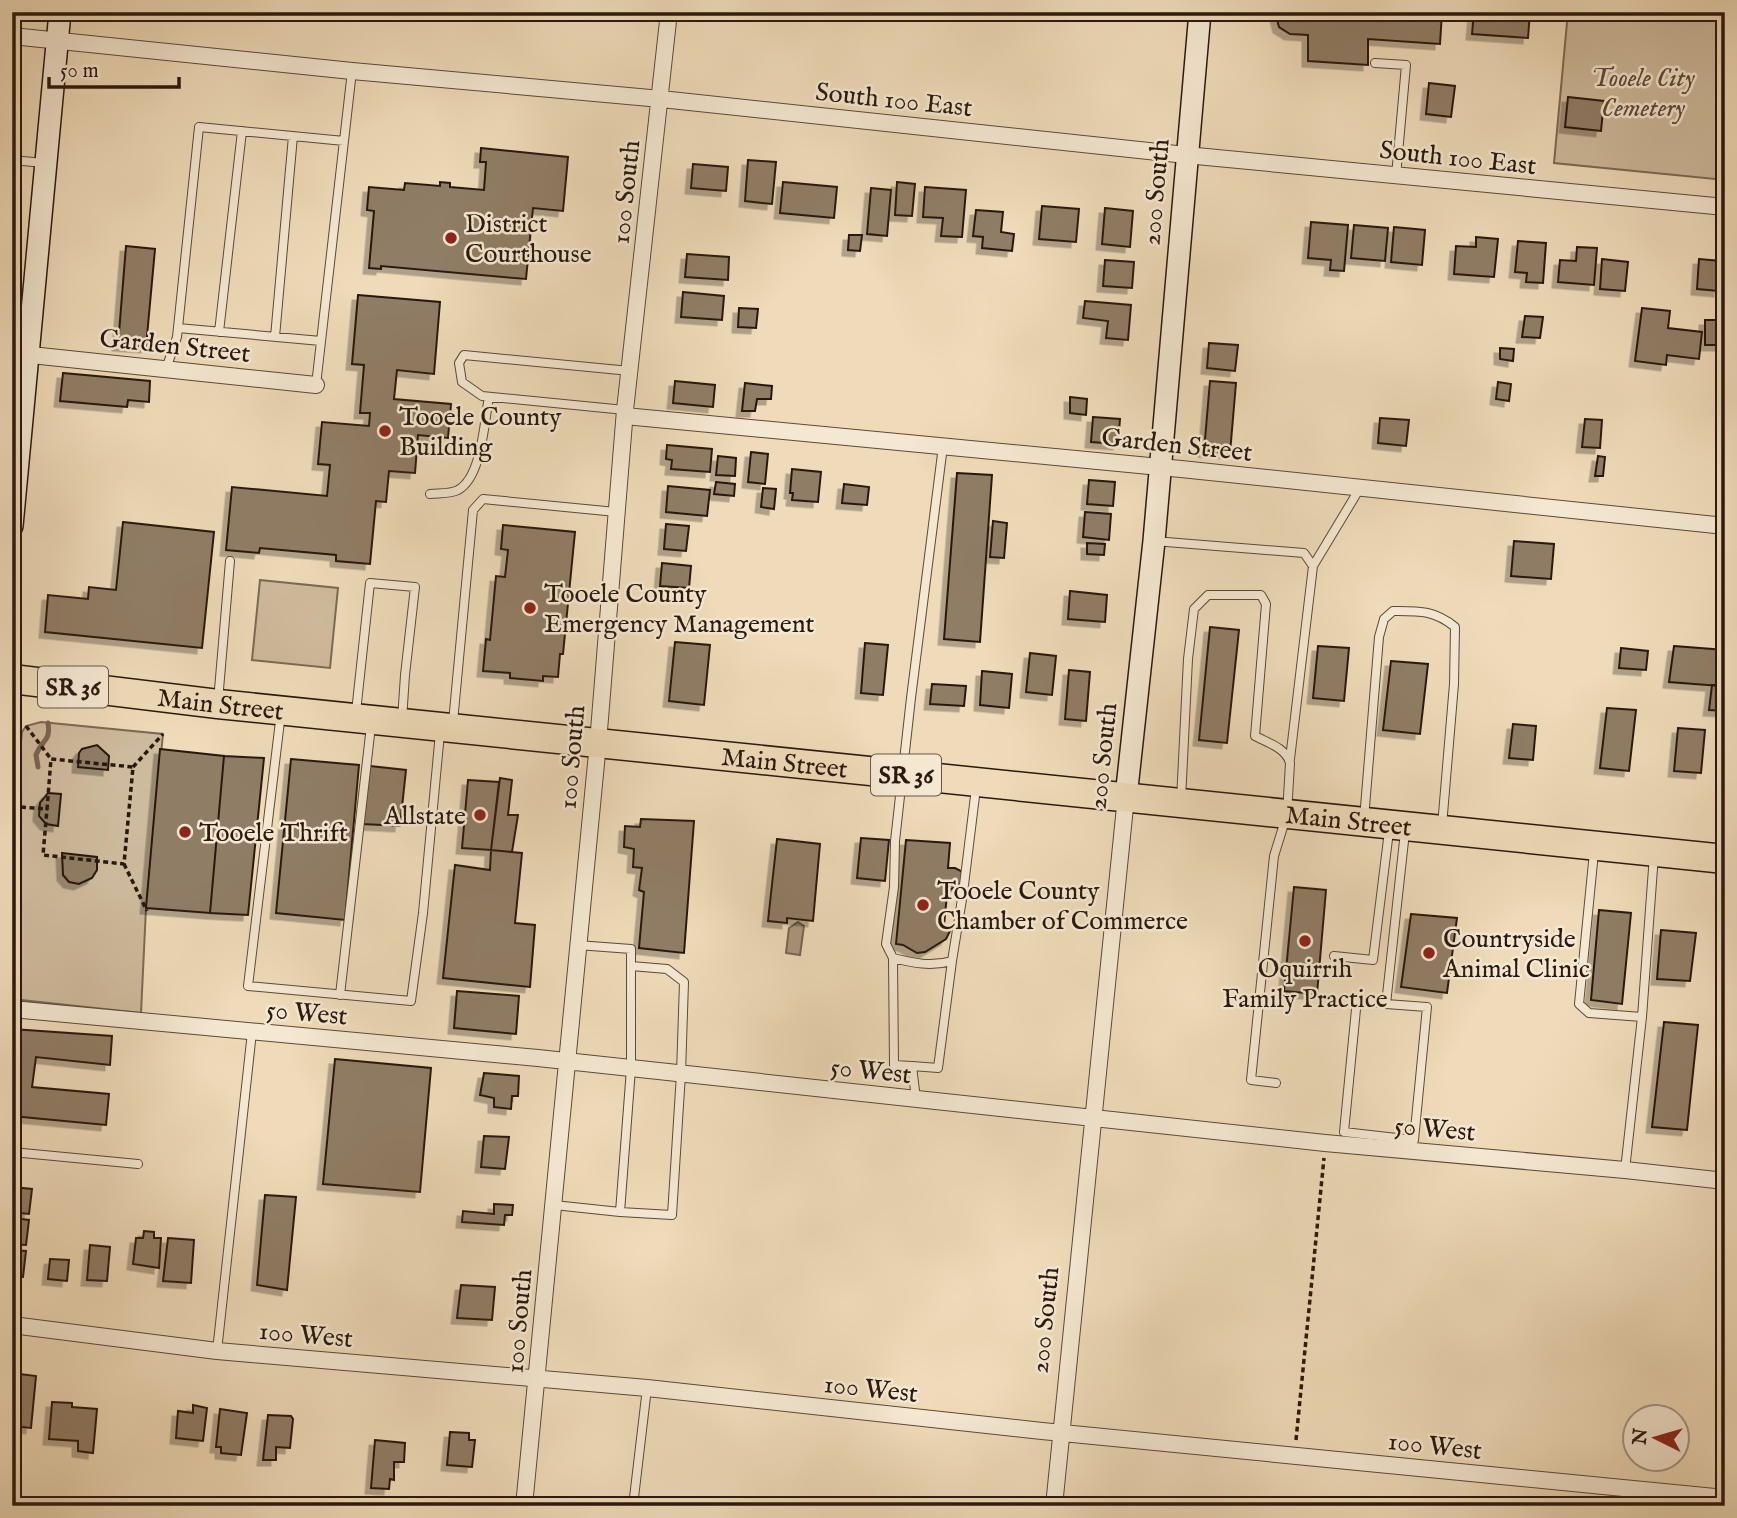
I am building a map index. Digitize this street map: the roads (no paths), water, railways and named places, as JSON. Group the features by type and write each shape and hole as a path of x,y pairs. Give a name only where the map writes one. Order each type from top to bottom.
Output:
{"highway":[{"name":"Main Street","path":"12,679 218,704 1725,859"}],"street":[{"path":"12,526 20,354 46,163 60,12"},
{"name":"100 South","path":"524,1506 597,743 625,413 669,12"},
{"name":"200 South","path":"1054,1506 1059,1433 1154,541 1200,12"},
{"name":"South 100 East","path":"12,36 1725,207"},
{"name":"Garden Street","path":"20,354 316,385"},
{"name":"Garden Street","path":"625,413 1725,526"},
{"name":"50 West","path":"12,1009 565,1062 1325,1143 1725,1181"},
{"name":"100 West","path":"12,1325 217,1351 647,1388 1059,1433 1725,1498"}],"lane":[{"path":"1375,63 1406,65 1396,176"},
{"path":"316,385 352,71"},
{"path":"166,369 177,337 199,127 344,141"},
{"path":"219,332 242,131"},
{"path":"275,337 293,136"},
{"path":"12,160 46,163"},
{"path":"178,328 321,341"},
{"path":"625,413 482,396 462,382 459,363 464,355 630,370"},
{"path":"430,494 456,491 468,481 475,467 489,397"},
{"path":"943,446 911,698 886,944 893,958 894,1065 938,1068 977,782"},
{"path":"1276,1083 1251,1080 1274,856 1287,814 1290,759 1313,566 1360,488"},
{"path":"281,710 248,986 411,1001 474,510 483,499 616,512"},
{"path":"1154,541 1304,552 1313,566"},
{"path":"218,704 229,561"},
{"path":"340,995 364,719 370,583 415,587 402,723"},
{"path":"1181,803 1188,659 1194,609 1208,595 1261,595 1266,604 1255,736 1283,751 1290,759"},
{"path":"1387,1004 1387,824 1379,637 1384,619 1392,611 1415,611 1441,616 1455,627 1454,684 1441,830"},
{"path":"1334,956 1373,960 1387,824"},
{"path":"1594,845 1579,1004 1589,1013 1642,1017"},
{"path":"1625,1170 1642,1017 1654,851"},
{"path":"577,945 631,949 631,1069 620,1212"},
{"path":"893,958 937,965 952,961"},
{"path":"554,1205 672,1215 684,982 667,968 631,966"},
{"path":"1357,999 1387,1004 1427,1007 1414,1140 1343,1132 1357,999"},
{"path":"217,1351 252,1032"},
{"path":"912,1066 916,1099"},
{"path":"12,1152 138,1164"},
{"path":"633,1506 647,1388"}],"waterway":[{"path":"38,767 36,755 47,737 48,723"}],"place":[{"name":"District Courthouse","path":"451,238"},
{"name":"Tooele County Building","path":"385,431"},
{"name":"Tooele County Emergency Management","path":"530,608"},
{"name":"Allstate","path":"480,815"},
{"name":"Tooele Thrift","path":"185,832"},
{"name":"Tooele County Chamber of Commerce","path":"923,905"},
{"name":"Oquirrih Family Practice","path":"1305,941"},
{"name":"Countryside Animal Clinic","path":"1429,953"}],"park label":[{"name":"Tooele City Cemetery","path":"1643,92"}]}
